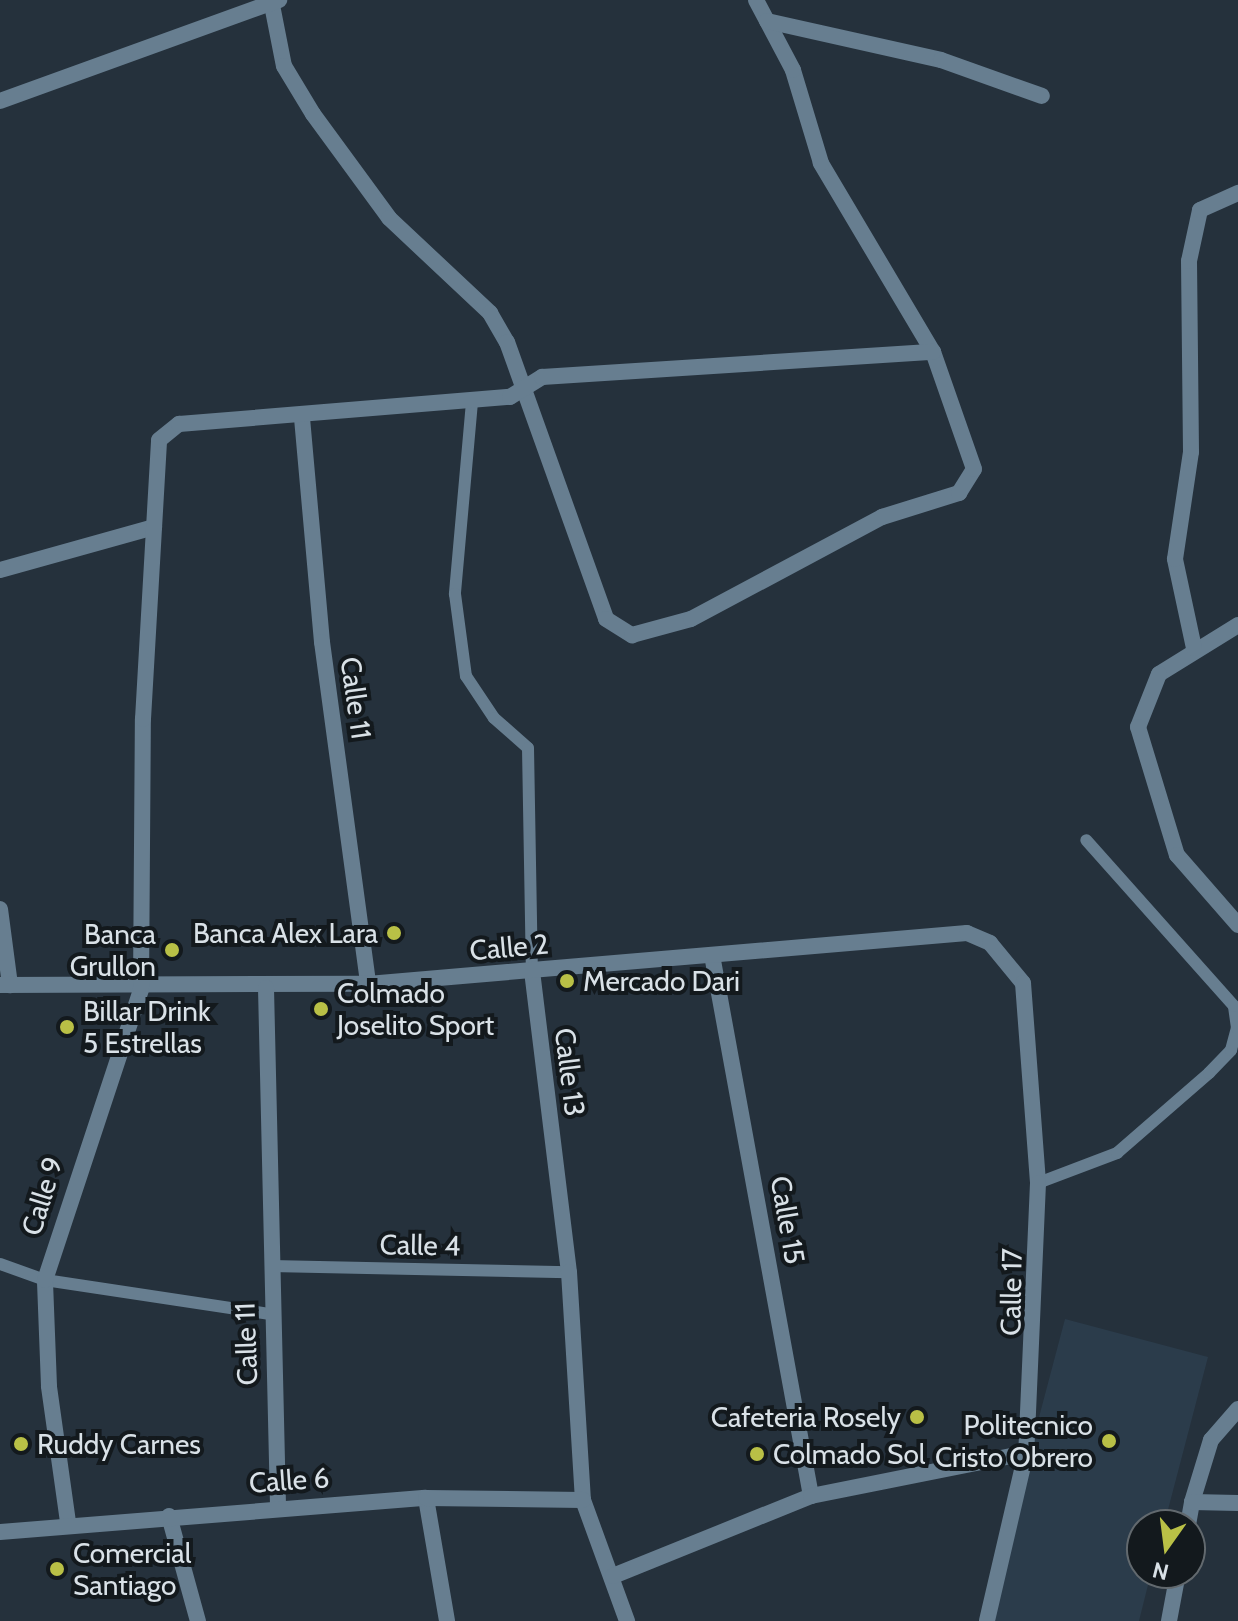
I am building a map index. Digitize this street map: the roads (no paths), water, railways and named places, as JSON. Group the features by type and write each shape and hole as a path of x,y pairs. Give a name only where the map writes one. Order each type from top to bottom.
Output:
{"street":[{"path":"0,101 275,3 284,66 313,114 389,218 490,313 525,389 606,619 632,635 691,619 882,517 959,493 974,469 933,352 821,163 793,70 756,0"},
{"path":"767,21 941,60 1042,96"},
{"path":"1194,648 1175,559 1191,452 1189,261 1200,210 1238,193"},
{"path":"302,418 472,402 525,389 542,377 933,352"},
{"name":"Calle 9","path":"68,1522 49,1386 45,1280 141,989 143,719 154,527 165,431 302,418"},
{"name":"Calle 11","path":"302,418 322,642 368,984"},
{"path":"0,570 154,527"},
{"path":"1238,625 1194,648 1147,692 1139,712 1142,754 1177,855 1238,925"},
{"path":"0,909 5,985"},
{"name":"Calle 2","path":"5,985 141,989 368,984 967,933 1010,964"},
{"name":"Calle 15","path":"712,955 811,1496"},
{"name":"Calle 17","path":"987,1621 1026,1453 1036,1352 1038,1183 1023,983 1010,964"},
{"name":"Calle 13","path":"532,971 569,1272 583,1500 627,1621"},
{"name":"Calle 11","path":"266,988 270,1314 278,1506"},
{"path":"1191,1509 1211,1440 1238,1409"},
{"path":"613,1576 811,1496 1026,1453"},
{"path":"426,1498 447,1621"},
{"name":"Calle 6","path":"0,1532 68,1522 278,1506 426,1498 583,1500"},
{"path":"1192,1502 1238,1503"},
{"path":"169,1516 198,1621"},
{"path":"1169,1621 1175,1589"}],"lane":[{"name":"Calle 13","path":"472,402 455,594 466,676 494,718 528,748 532,971"},
{"path":"1038,1183 1117,1153 1209,1073 1231,1050 1237,1028 1234,1006 1086,840"},
{"path":"0,1264 45,1280 270,1314"},
{"name":"Calle 4","path":"271,1266 569,1272"}],"place":[{"name":"Banca Alex Lara","path":"394,933"},
{"name":"Banca Grullon","path":"172,950"},
{"name":"Mercado Dari","path":"567,981"},
{"name":"Colmado Joselito Sport","path":"321,1009"},
{"name":"Billar Drink 5 Estrellas","path":"67,1027"},
{"name":"Cafeteria Rosely","path":"917,1417"},
{"name":"Politecnico Cristo Obrero","path":"1109,1441"},
{"name":"Ruddy Carnes","path":"21,1444"},
{"name":"Colmado Sol","path":"757,1454"},
{"name":"Comercial Santiago","path":"57,1569"}]}
